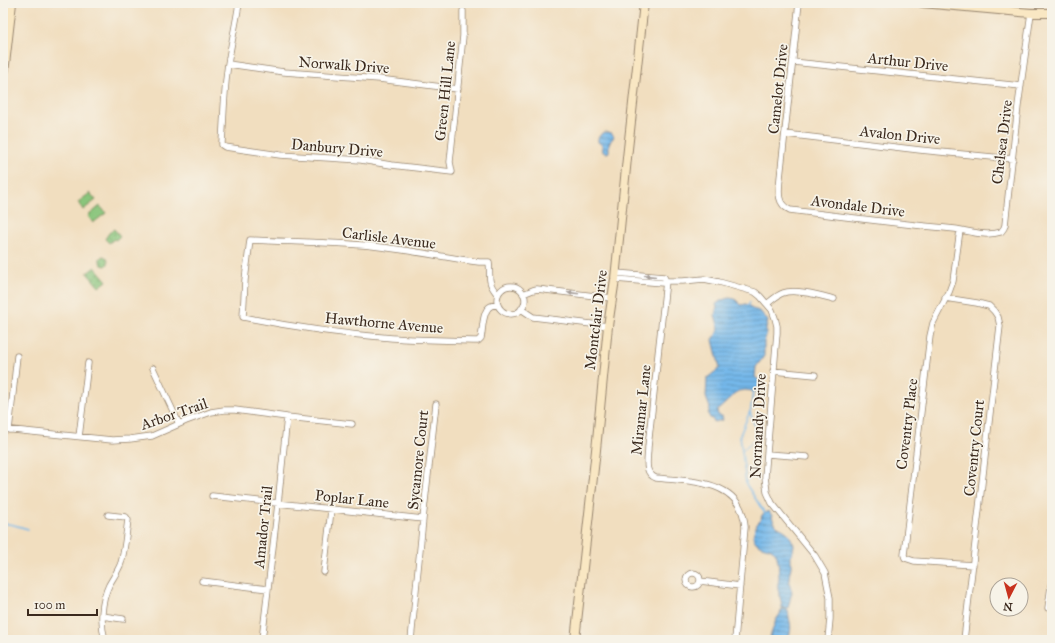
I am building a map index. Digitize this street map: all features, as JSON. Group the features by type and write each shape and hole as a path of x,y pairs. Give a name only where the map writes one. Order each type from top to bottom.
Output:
{"street":[{"path":"3,82 12,3"},
{"path":"228,64 239,3"},
{"name":"Montclair Drive","path":"575,640 608,326 615,276 626,158 644,3"},
{"name":"Camelot Drive","path":"780,178 800,3"},
{"path":"924,3 1002,7 1031,13 1052,13"},
{"name":"Green Hill Lane","path":"452,172 450,162 463,36 464,11"},
{"name":"Chelsea Drive","path":"960,230 984,234 998,233 1004,228 1031,13"},
{"name":"Arthur Drive","path":"793,62 1021,86"},
{"name":"Norwalk Drive","path":"228,64 284,72 379,79 458,89"},
{"name":"Danbury Drive","path":"228,64 225,84 222,145 225,147 280,155 361,160 452,172"},
{"name":"Avalon Drive","path":"785,134 1013,159"},
{"name":"Avondale Drive","path":"780,178 779,200 786,208 790,210 889,223 960,230"},
{"name":"Coventry Place","path":"960,230 953,281 933,323 930,336 904,555 905,558 914,561 973,565"},
{"name":"Carlisle Avenue","path":"243,317 245,280 250,240 300,241 372,246 479,262 489,262 490,284 498,295"},
{"name":"Normandy Drive","path":"615,276 665,282 704,280 719,282 755,292 768,304 777,326 766,454 765,477 767,492 772,503 816,556 825,573 830,598 828,640"},
{"name":"Miramar Lane","path":"665,282 648,447 648,471 651,476 656,478 715,486 728,492 740,505 745,519 745,527 735,640"},
{"path":"504,288 517,288 523,294 524,302 521,309 516,313 508,314 500,309 497,304 498,295 504,288"},
{"path":"523,294 537,289 612,298"},
{"path":"768,304 781,293 787,292 802,292 834,299"},
{"name":"Coventry Court","path":"946,298 989,306 998,317 1000,326 964,640"},
{"name":"Hawthorne Avenue","path":"243,317 334,332 392,338 478,341 481,338 484,316 488,308 497,304"},
{"path":"521,309 533,317 608,326"},
{"path":"6,429 17,356"},
{"path":"79,437 88,363"},
{"path":"152,368 179,424"},
{"path":"773,371 815,375"},
{"name":"Sycamore Court","path":"411,640 436,404"},
{"name":"Arbor Trail","path":"6,429 112,440 143,438 152,436 212,412 224,410 352,424"},
{"name":"Amador Trail","path":"262,640 287,417"},
{"path":"766,454 807,457"},
{"name":"Poplar Lane","path":"212,496 423,519"},
{"path":"324,572 330,510"},
{"path":"105,640 102,628 104,602 108,587 121,561 128,520 127,518 108,515"},
{"path":"1050,608 1052,579"},
{"path":"202,581 268,589"},
{"path":"700,581 740,586"},
{"path":"102,616 123,619"}],"green space":[{"path":"90,193 96,200 83,210 78,202"},
{"path":"100,206 106,213 93,223 88,216"},
{"path":"114,229 120,236 116,240 114,239 109,243 105,239"},
{"path":"103,256 107,260 108,264 106,266 102,265 100,262 100,258"},
{"path":"95,267 107,281 99,287 87,273"}],"water":[{"path":"602,133 611,133 614,136 609,143 609,152 607,153 603,152 602,145 598,142 598,138"},
{"path":"729,298 735,299 741,305 746,304 752,309 760,311 768,321 764,342 764,356 756,367 755,377 760,381 761,392 745,390 738,391 717,411 718,415 722,416 723,420 714,422 708,414 710,408 706,397 707,378 720,368 713,340 719,329 715,315 717,309 716,304"},
{"path":"769,511 774,523 789,534 794,545 791,556 789,576 792,592 788,608 782,608 778,588 779,571 776,554 769,548 757,543 753,536 756,524 761,519 762,515"},
{"path":"782,609 788,610 791,628 789,636 787,640 770,640 776,620"}],"waterway":[{"path":"748,306 750,302"},
{"path":"753,391 751,409 740,435 746,484 766,515"},
{"path":"742,451 755,439 757,431 750,412"},
{"path":"3,523 28,529"}]}
